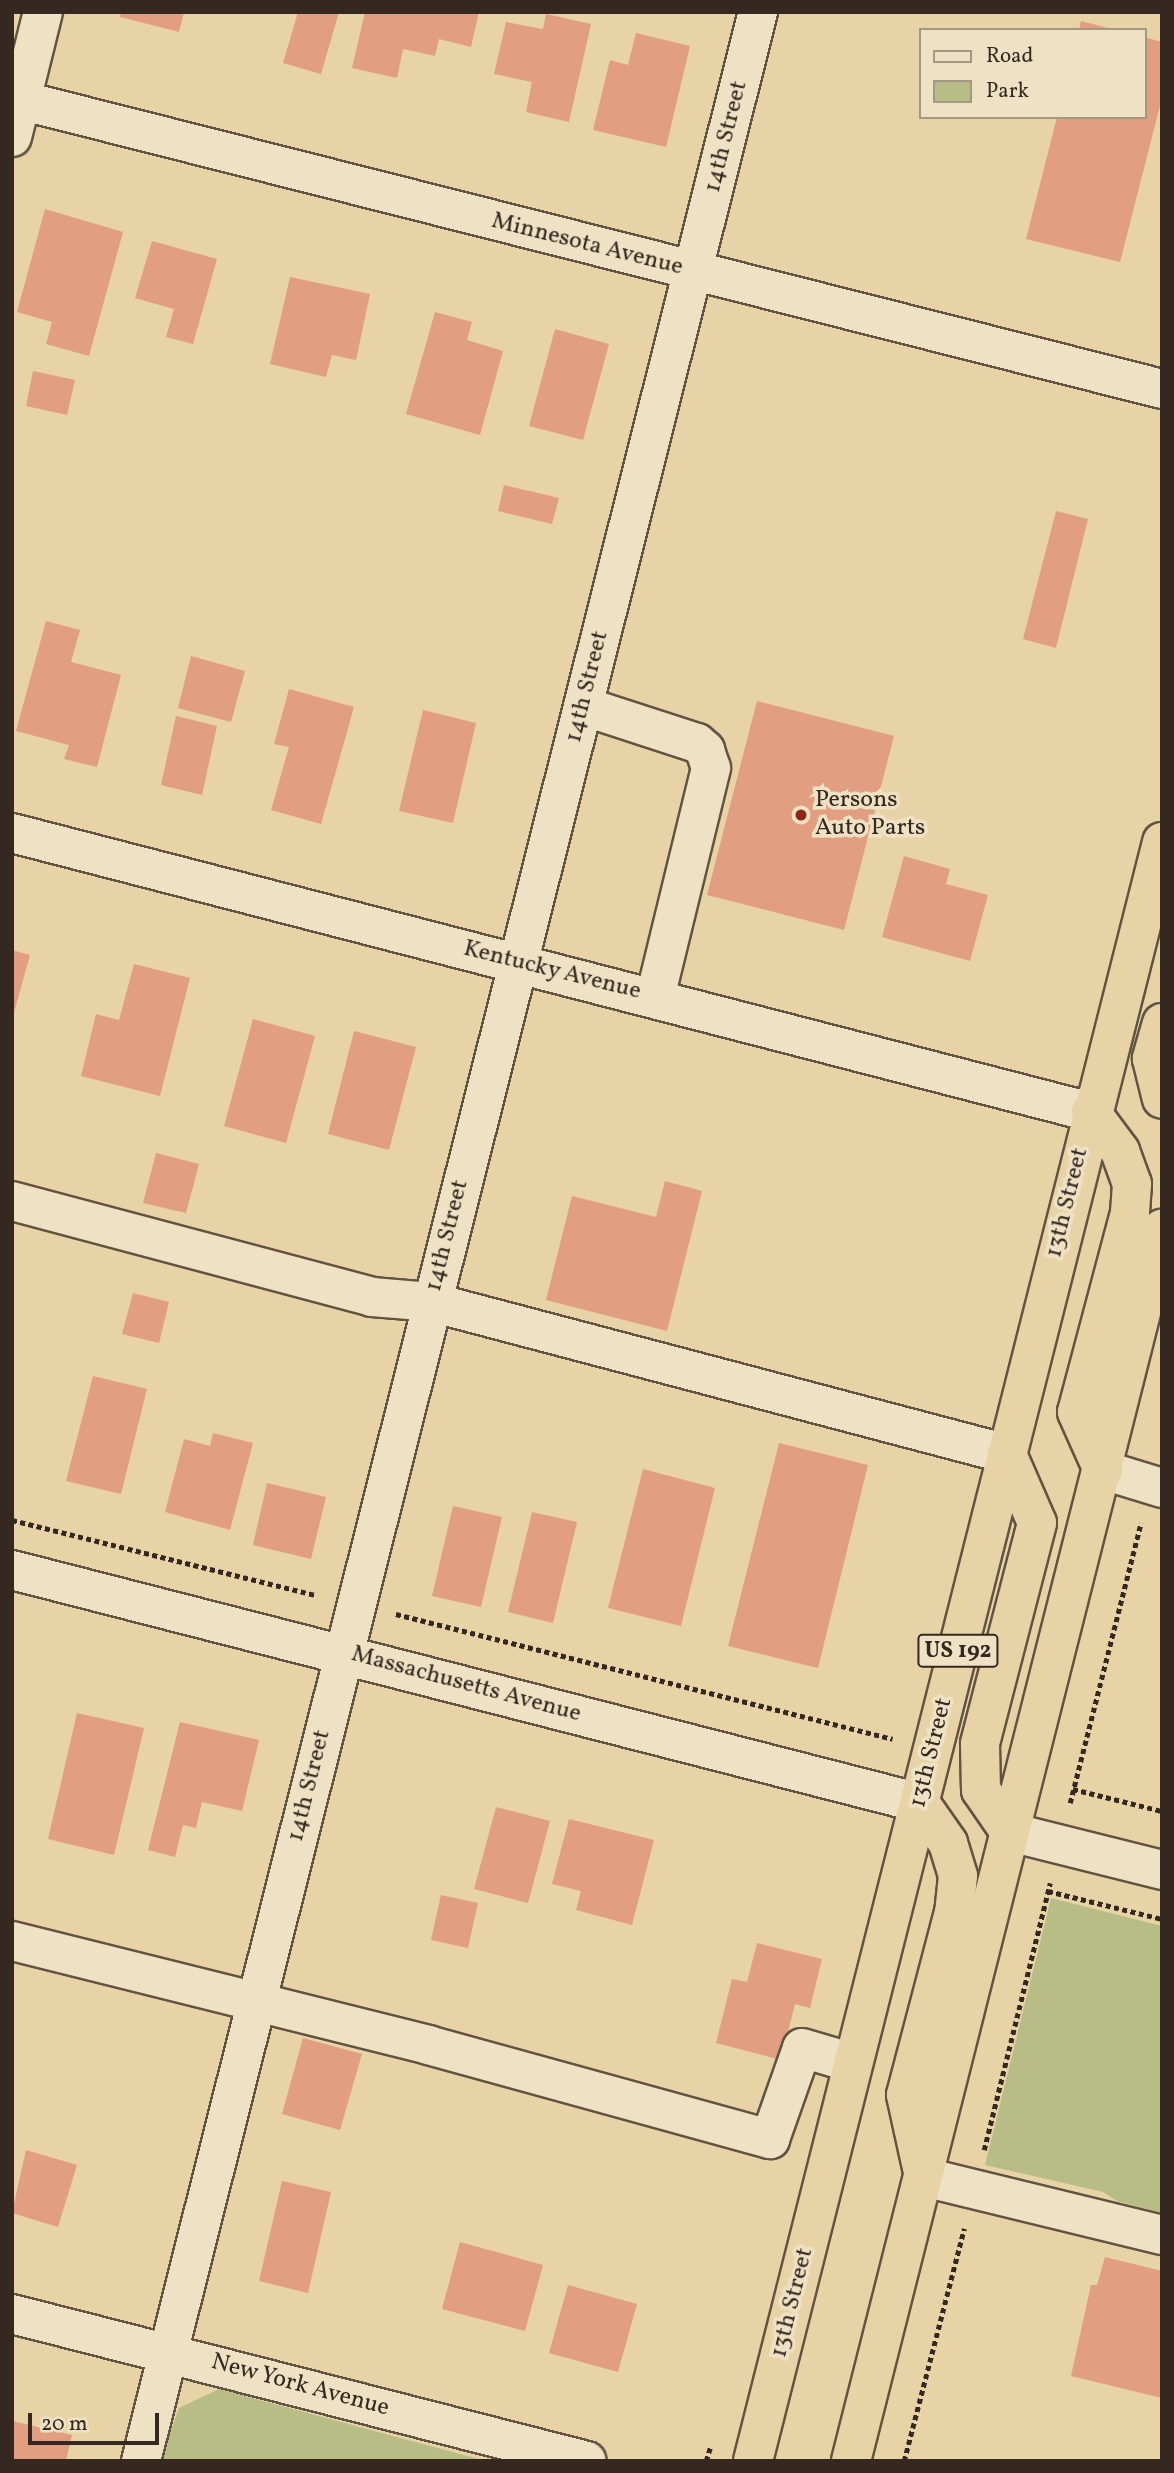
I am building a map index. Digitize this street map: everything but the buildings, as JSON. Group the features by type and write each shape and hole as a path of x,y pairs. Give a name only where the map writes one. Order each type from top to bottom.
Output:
{"highway":[{"name":"13th Street","path":"753,2461 1091,1112 1162,842"},
{"path":"1162,1023 1152,1059 1162,1100"},
{"path":"1091,1112 1120,1151 1132,1184 1130,1213 1077,1412 1103,1470"},
{"path":"851,2461 1162,1229"},
{"path":"1007,1454 1037,1523 980,1744 981,1790 1010,1832"},
{"path":"920,1803 948,1843 958,1875 954,1912 906,2095 924,2177"}],"street":[{"path":"12,137 17,99 43,12"},
{"name":"14th Street","path":"141,2461 431,1302 695,272 758,12"},
{"name":"Minnesota Avenue","path":"17,99 1162,389"},
{"path":"583,706 697,743 705,750 711,768 655,997"},
{"name":"Kentucky Avenue","path":"12,833 655,997 1091,1112"},
{"path":"12,1201 372,1297 431,1302 767,1393 1007,1454"},
{"path":"1103,1470 1156,1487"},
{"name":"Massachusetts Avenue","path":"12,1570 920,1803"},
{"path":"1010,1832 1162,1870"},
{"path":"12,1941 255,2004 428,2045 770,2139 802,2048 853,2063"},
{"path":"924,2177 1162,2235"},
{"name":"New York Avenue","path":"12,2314 587,2461"}],"path":[{"path":"904,2461 1073,1789 1156,1487"},
{"path":"12,1520 894,1739"},
{"path":"1073,1789 1162,1811"},
{"path":"1048,1891 1162,1919"}],"green space":[{"path":"1051,1898 1162,1926 1162,2213 1117,2201 1103,2192 985,2165"},
{"path":"219,2389 486,2461 160,2461 179,2408"}],"place":[{"name":"Persons Auto Parts","path":"801,815"}]}
